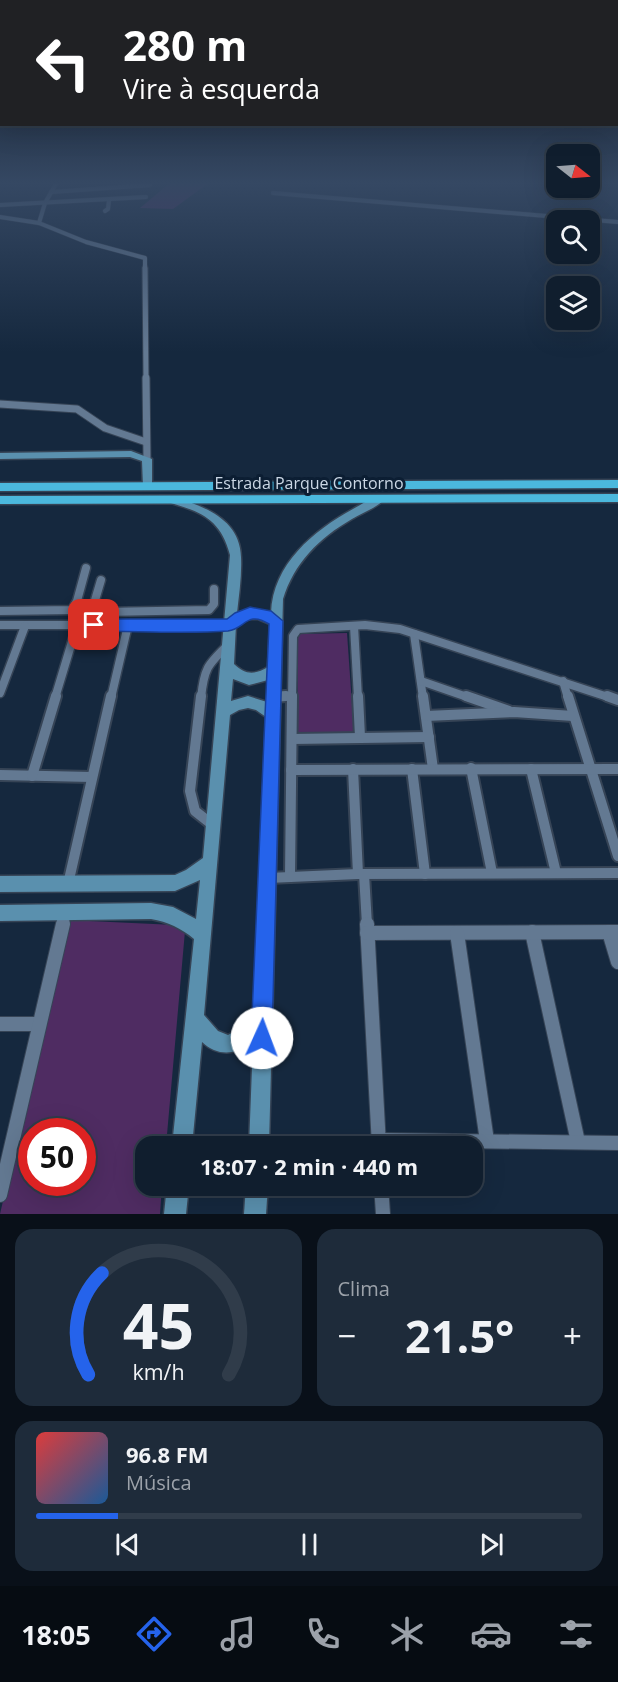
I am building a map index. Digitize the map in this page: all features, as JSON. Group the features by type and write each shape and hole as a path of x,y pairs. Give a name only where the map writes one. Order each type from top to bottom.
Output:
{"highway":[{"name":"Estrada Parque Contorno","path":"0,500 379,500 410,492 618,484"},
{"name":"Estrada Parque Contorno","path":"0,487 148,486 618,498"}],"main road":[{"path":"0,456 131,454 147,459 148,486"},
{"path":"168,500 195,507 214,516 232,537 236,555 183,1136"},
{"path":"259,1136 272,713 279,586 285,573 296,559 338,523 379,500"},
{"path":"230,624 250,613 266,615 276,621"},
{"path":"227,666 234,674 250,680 257,680 274,670"},
{"path":"223,712 236,703 246,701 263,705 272,713"},
{"path":"0,884 175,883 192,876 209,863"},
{"path":"0,913 152,911 169,913 183,919 202,935"},
{"path":"194,1016 205,1033 215,1042 228,1046 238,1043 250,1034 262,1017"},
{"path":"175,1214 177,1196"},
{"path":"255,1214 256,1196"}],"street":[{"path":"78,239 145,258 147,459"},
{"path":"0,404 77,409 105,428 146,442"},
{"path":"86,568 77,601 72,610 3,611 0,625 230,624"},
{"path":"101,580 94,609 104,612 209,610 214,604 214,589"},
{"path":"148,624 150,611"},
{"path":"32,776 77,625"},
{"path":"68,884 128,625"},
{"path":"0,693 4,670 25,626"},
{"path":"354,626 360,737"},
{"path":"290,877 295,632 304,627 384,626 618,700"},
{"path":"414,634 433,769"},
{"path":"213,826 195,812 190,791 204,673 212,660 229,645"},
{"path":"421,681 514,712"},
{"path":"563,681 618,856"},
{"path":"273,697 292,696"},
{"path":"426,716 514,712 573,716"},
{"path":"292,739 429,736"},
{"path":"471,768 492,873"},
{"path":"353,769 367,933 379,1136"},
{"path":"412,769 425,874"},
{"path":"531,769 556,873"},
{"path":"291,770 618,769"},
{"path":"0,775 92,777"},
{"path":"268,878 361,874 618,873"},
{"path":"0,1195 4,1157 66,913"},
{"path":"532,932 578,1142"},
{"path":"367,933 614,932 618,962"},
{"path":"457,933 487,1141"},
{"path":"0,1024 39,1024"},
{"path":"483,1141 618,1143"},
{"path":"382,1196 383,1214"}],"shaded area":[{"path":"347,633 354,733 298,734 297,634"},
{"path":"68,920 175,925 185,931 167,1136 135,1136 135,1196 161,1196 160,1214 0,1214 18,1136 18,1196 96,1196 96,1118 22,1118"}],"route":[{"path":"94,625 230,625 250,613 266,615 276,621 262,1038"}]}
